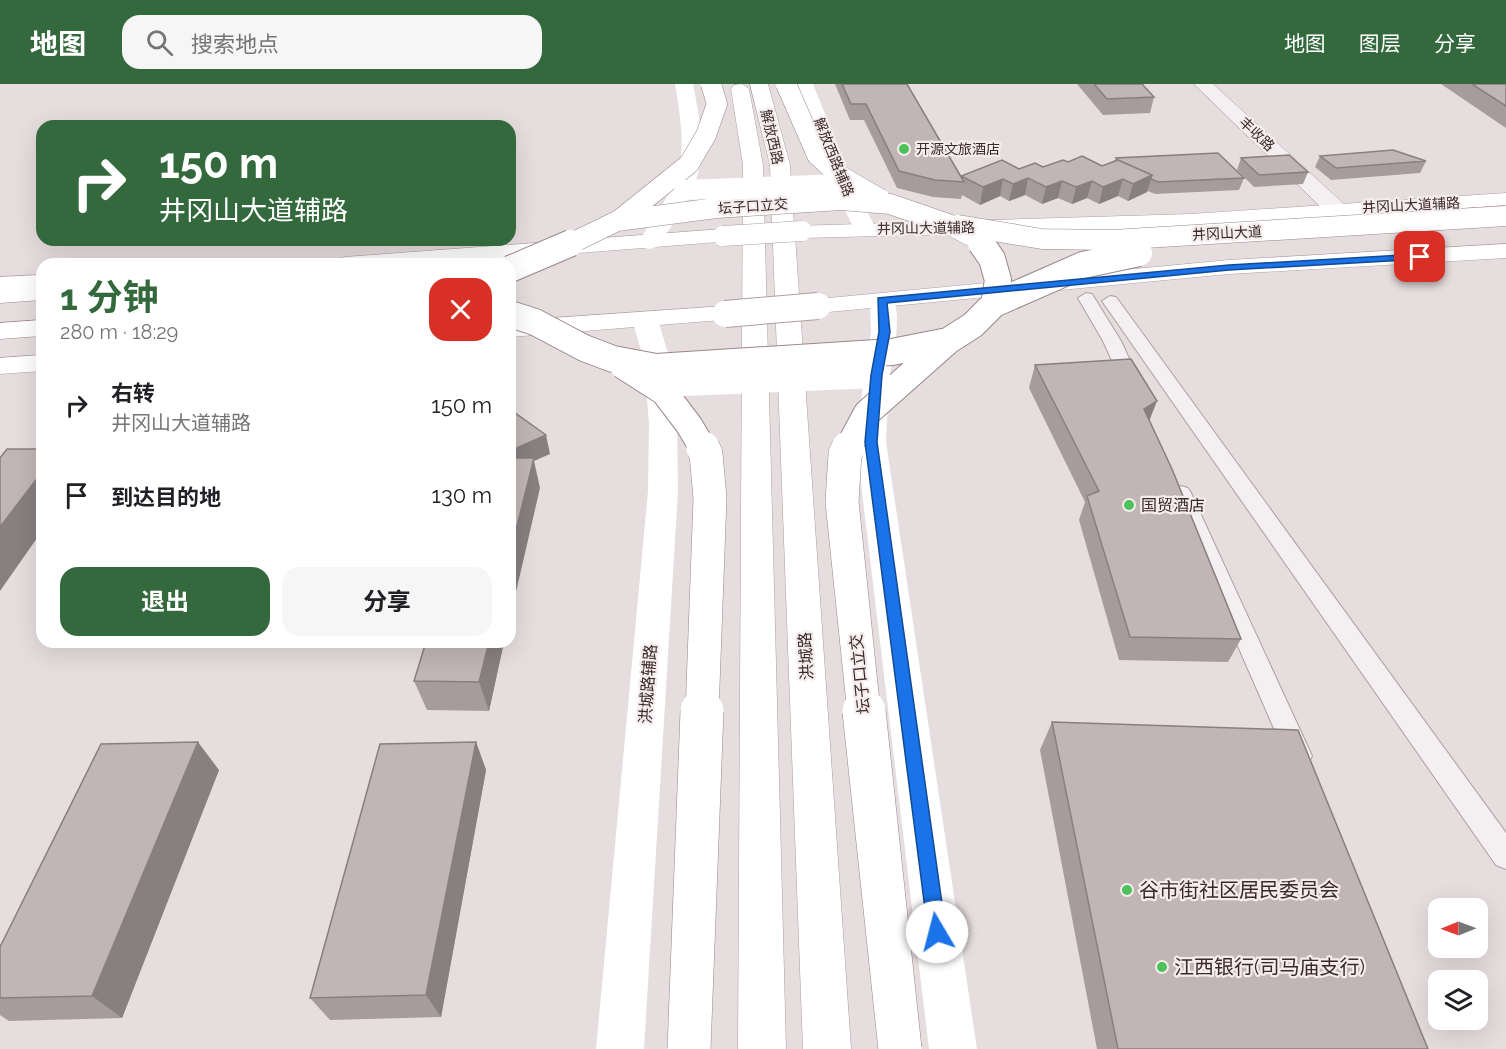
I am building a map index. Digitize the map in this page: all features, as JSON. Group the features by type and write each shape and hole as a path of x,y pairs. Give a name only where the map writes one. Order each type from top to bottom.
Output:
{"main road":[{"path":"649,242 673,211 693,168 693,130 684,84"},
{"path":"617,221 689,164 706,135 717,104 711,84"},
{"name":"解放西路","path":"739,84 753,165 780,252"},
{"name":"解放西路","path":"759,84 780,165 780,252"},
{"path":"786,84 817,155 839,175 890,204"},
{"name":"解放西路辅路","path":"804,84 843,184 865,229"},
{"path":"684,190 843,184"},
{"name":"坛子口立交","path":"516,266 543,257 617,221 716,208 841,200 890,204 948,224 979,240 992,259 998,280 994,304 973,325 948,341 867,413 845,454 842,502 900,1049"},
{"name":"井冈山大道辅路","path":"428,258 723,236 780,252 865,229 1191,221 1506,200"},
{"path":"1371,208 1367,216 1370,226 1380,237 1397,248 1420,257"},
{"name":"井冈山大道","path":"948,224 1042,239 1112,240 1506,216"},
{"path":"1191,221 1225,229 1240,238 1246,245 1248,252 1246,259 1229,267"},
{"name":"井冈山大道","path":"994,304 1066,271 1124,254 1506,232"},
{"path":"516,329 645,321 1229,267 1506,251"},
{"path":"762,1049 780,252"},
{"name":"洪城路","path":"780,252 827,1049"},
{"path":"516,260 543,257"},
{"path":"0,284 36,282"},
{"path":"0,296 36,293"},
{"path":"882,300 884,332 877,375 871,442 953,1049"},
{"path":"0,316 36,313"},
{"name":"洪城路辅路","path":"620,1049 663,491 663,424 660,384 657,360 645,321"},
{"name":"坛子口立交","path":"522,322 613,359 656,367 892,352 948,341"},
{"path":"0,331 36,328"},
{"path":"0,352 36,349"},
{"name":"坛子口立交","path":"613,359 664,392 689,424 706,454 710,498 689,1049"},
{"path":"0,366 36,363"},
{"path":"660,384 877,375"}],"street":[{"name":"丰收路","path":"1203,84 1337,210"}],"lane":[{"path":"1142,407 1112,341 1098,299 1506,856"},
{"path":"1171,472 1308,776"}],"building":[{"path":"842,84 907,84 964,182 935,180 899,171 866,104 851,104"},
{"path":"1094,84 1142,84 1154,97 1107,99"},
{"path":"1472,84 1506,84 1506,106"},
{"path":"1393,150 1426,161 1336,168 1320,156"},
{"path":"1218,153 1244,178 1158,182 1151,179 1152,175 1116,158"},
{"path":"1289,155 1308,172 1259,175 1241,158"},
{"path":"1082,156 1102,166 1118,160 1152,175 1133,184 1123,179 1103,187 1092,181 1076,187 1062,181 1046,187 1028,178 1013,184 1003,179 983,187 961,176 1002,160 1019,169 1035,163 1043,167 1063,160 1068,162"},
{"path":"1131,359 1157,401 1144,409 1172,469 1241,639 1130,637 1087,496 1099,491 1035,365"},
{"path":"516,414 546,435 516,448"},
{"path":"7,449 36,449 36,480 0,527 0,458"},
{"path":"516,458 534,458 516,530"},
{"path":"424,648 488,648 479,682 414,681"},
{"path":"1052,722 1298,730 1428,1049 1118,1049"},
{"path":"198,742 92,996 0,998 0,947 101,744"},
{"path":"476,742 426,995 310,998 380,744"}],"place":[{"name":"开源文旅酒店","path":"904,149"},
{"name":"国贸酒店","path":"1129,505"},
{"name":"谷市街社区居民委员会","path":"1127,890"},
{"name":"江西银行(司马庙支行)","path":"1162,967"}],"route":[{"path":"937,932 871,442 877,375 884,332 882,300 1229,267 1420,257"}]}
